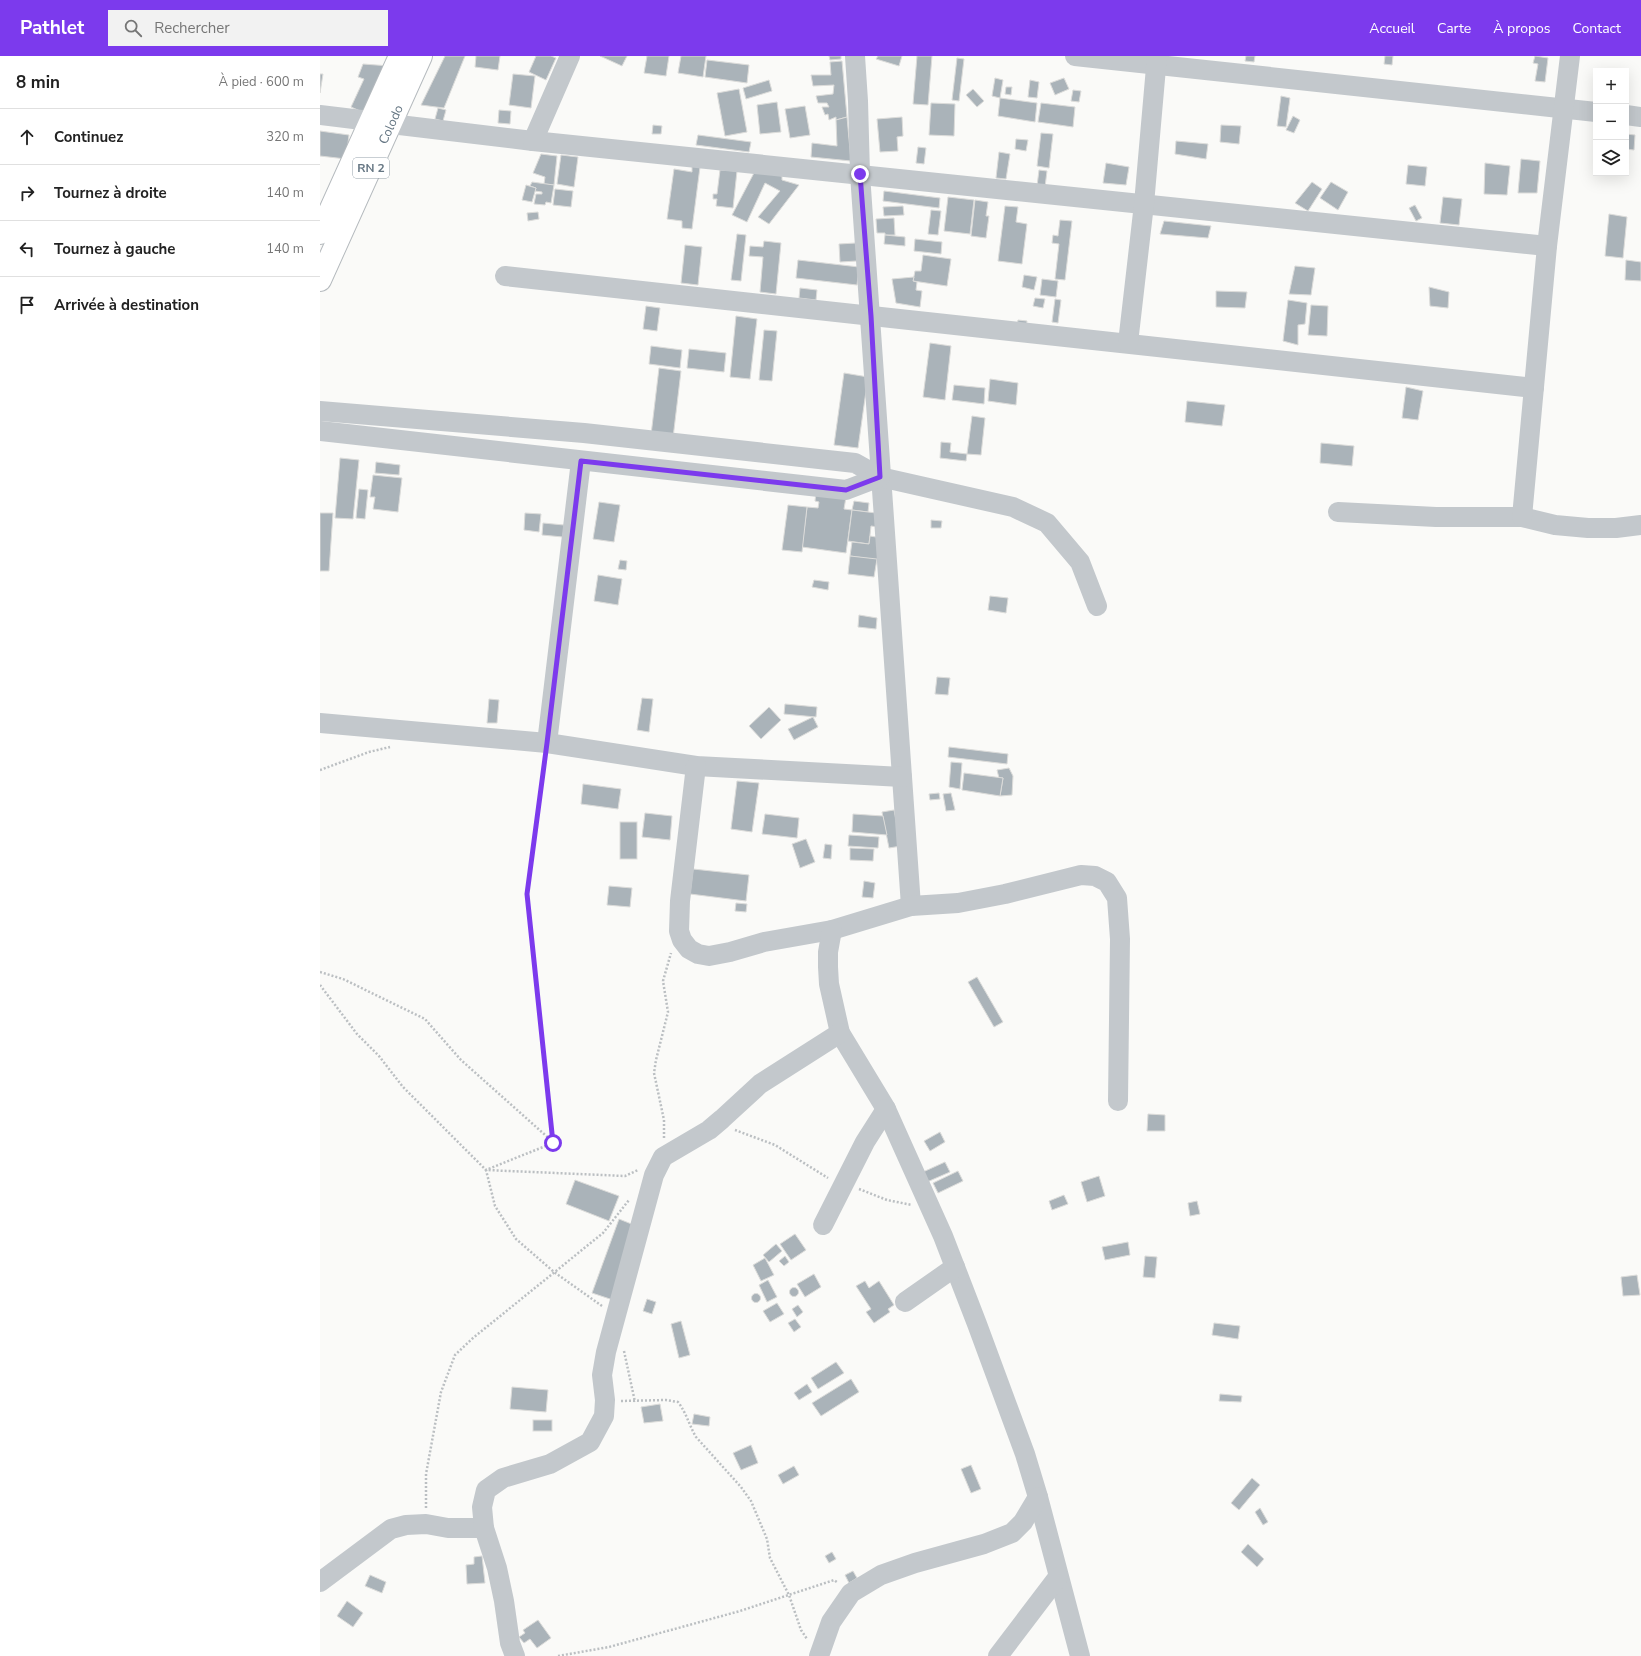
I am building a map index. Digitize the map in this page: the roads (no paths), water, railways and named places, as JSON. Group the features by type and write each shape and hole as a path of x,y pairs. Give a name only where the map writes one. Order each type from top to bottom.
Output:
{"main road":[{"name":"Colodo","path":"320,280 380,123 400,56"},
{"name":"Colodo","path":"320,233 380,123 421,56"}],"street":[{"path":"533,141 570,56"},
{"path":"855,56 860,174 871,316 880,477 910,906"},
{"path":"1075,56 1156,60 1593,112"},
{"path":"1522,517 1547,246 1570,56"},
{"path":"1128,343 1144,204 1156,60"},
{"path":"320,115 533,141 1547,246"},
{"path":"1629,115 1641,117"},
{"path":"505,276 1534,388"},
{"path":"320,411 584,433 855,463 880,477 1013,507 1048,523 1080,562 1097,606"},
{"path":"320,431 846,490 880,477"},
{"path":"547,743 581,461"},
{"path":"1338,512 1436,517 1522,517 1555,525 1588,528 1616,528 1641,525"},
{"path":"320,722 547,743 696,766 902,777"},
{"path":"696,766 680,901 679,931 682,940 689,949 698,954 709,956 730,952 764,942 832,930 910,906 958,902 1005,894 1081,875 1095,876 1107,882 1118,898 1120,938 1118,1101"},
{"path":"832,930 828,952 829,984 840,1033 886,1109 943,1236 955,1267 1025,1454 1038,1497 1080,1656"},
{"path":"515,1656 510,1643 504,1601 484,1528 482,1507 486,1490 503,1478 550,1464 590,1442 604,1416 605,1400 602,1375 606,1352 654,1175 662,1157 709,1130 760,1084 840,1033"},
{"path":"823,1225 865,1142 886,1109"},
{"path":"905,1302 955,1267"},
{"path":"819,1656 831,1622 851,1593 881,1575 915,1563 984,1544 1012,1533 1023,1522 1038,1497"},
{"path":"320,1582 391,1529 406,1525 426,1524 448,1528 484,1528"},
{"path":"998,1656 1058,1577"}]}
